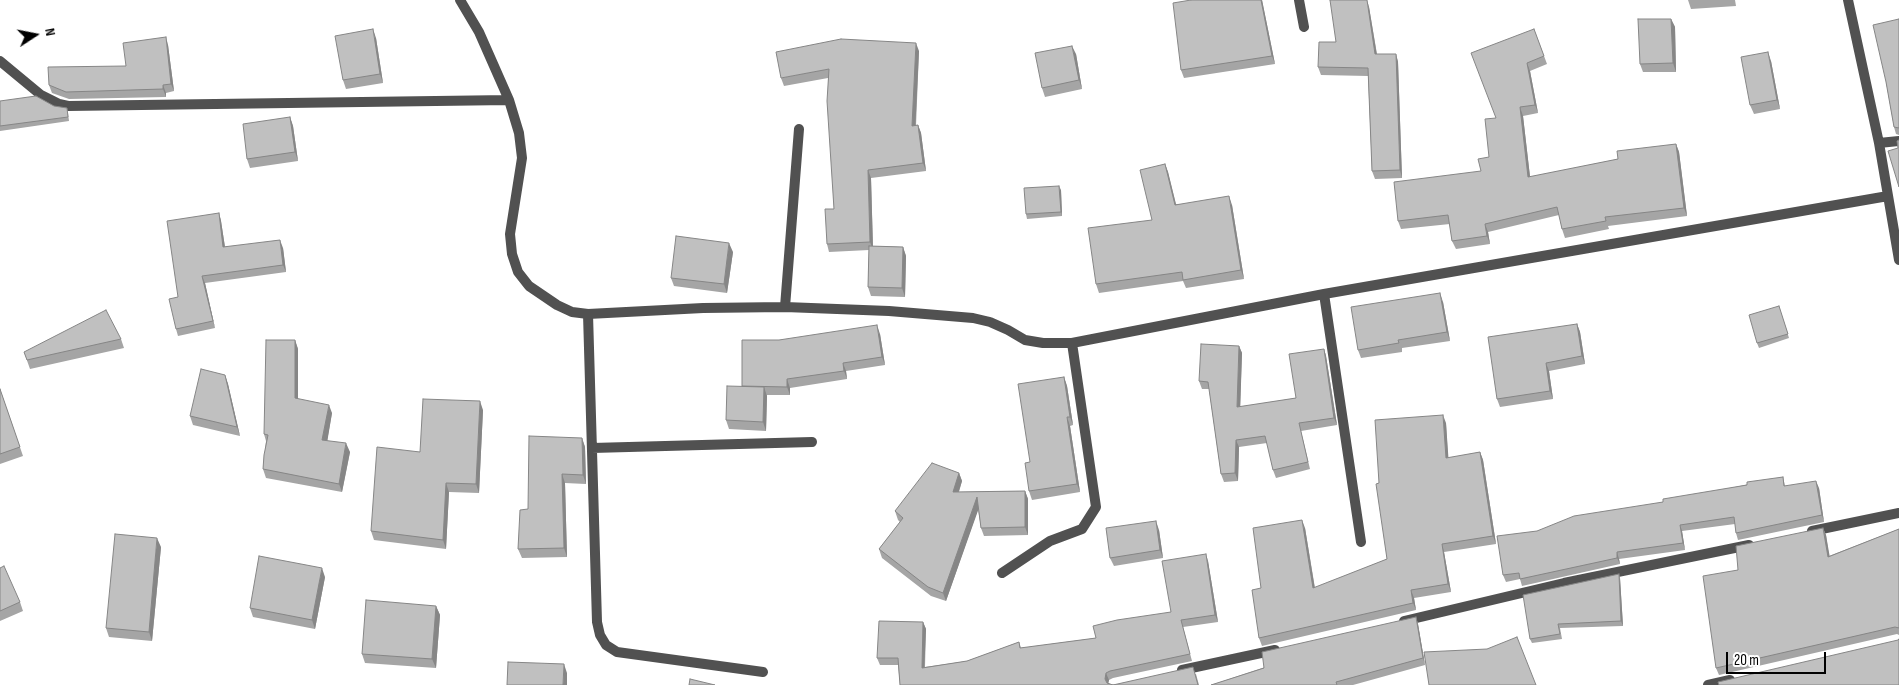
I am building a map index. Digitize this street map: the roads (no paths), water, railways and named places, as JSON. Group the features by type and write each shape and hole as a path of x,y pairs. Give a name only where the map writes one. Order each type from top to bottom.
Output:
{"street":[{"path":"460,0 479,32 509,100 519,133 522,158 510,234 512,254 518,272 529,286 557,305 572,312 588,314 703,308 785,307 888,311 973,318 990,322 1025,340 1043,344 1072,343 1324,294 1888,196"},
{"path":"1299,0 1304,27"},
{"path":"1848,0 1878,143 1899,260"},
{"path":"0,61 41,95 59,104 68,106 509,100"},
{"path":"785,307 799,129"},
{"path":"1878,143 1899,141"},
{"path":"1324,294 1361,542"},
{"path":"588,314 597,622 600,635 606,645 617,652 763,672"},
{"path":"1002,573 1050,541 1082,529 1096,507 1072,343"},
{"path":"592,448 812,442"},
{"path":"1803,533 1899,513"},
{"path":"1398,622 1564,583 1755,543"},
{"path":"1170,673 1283,648"},
{"path":"1708,685 1737,678"}]}
